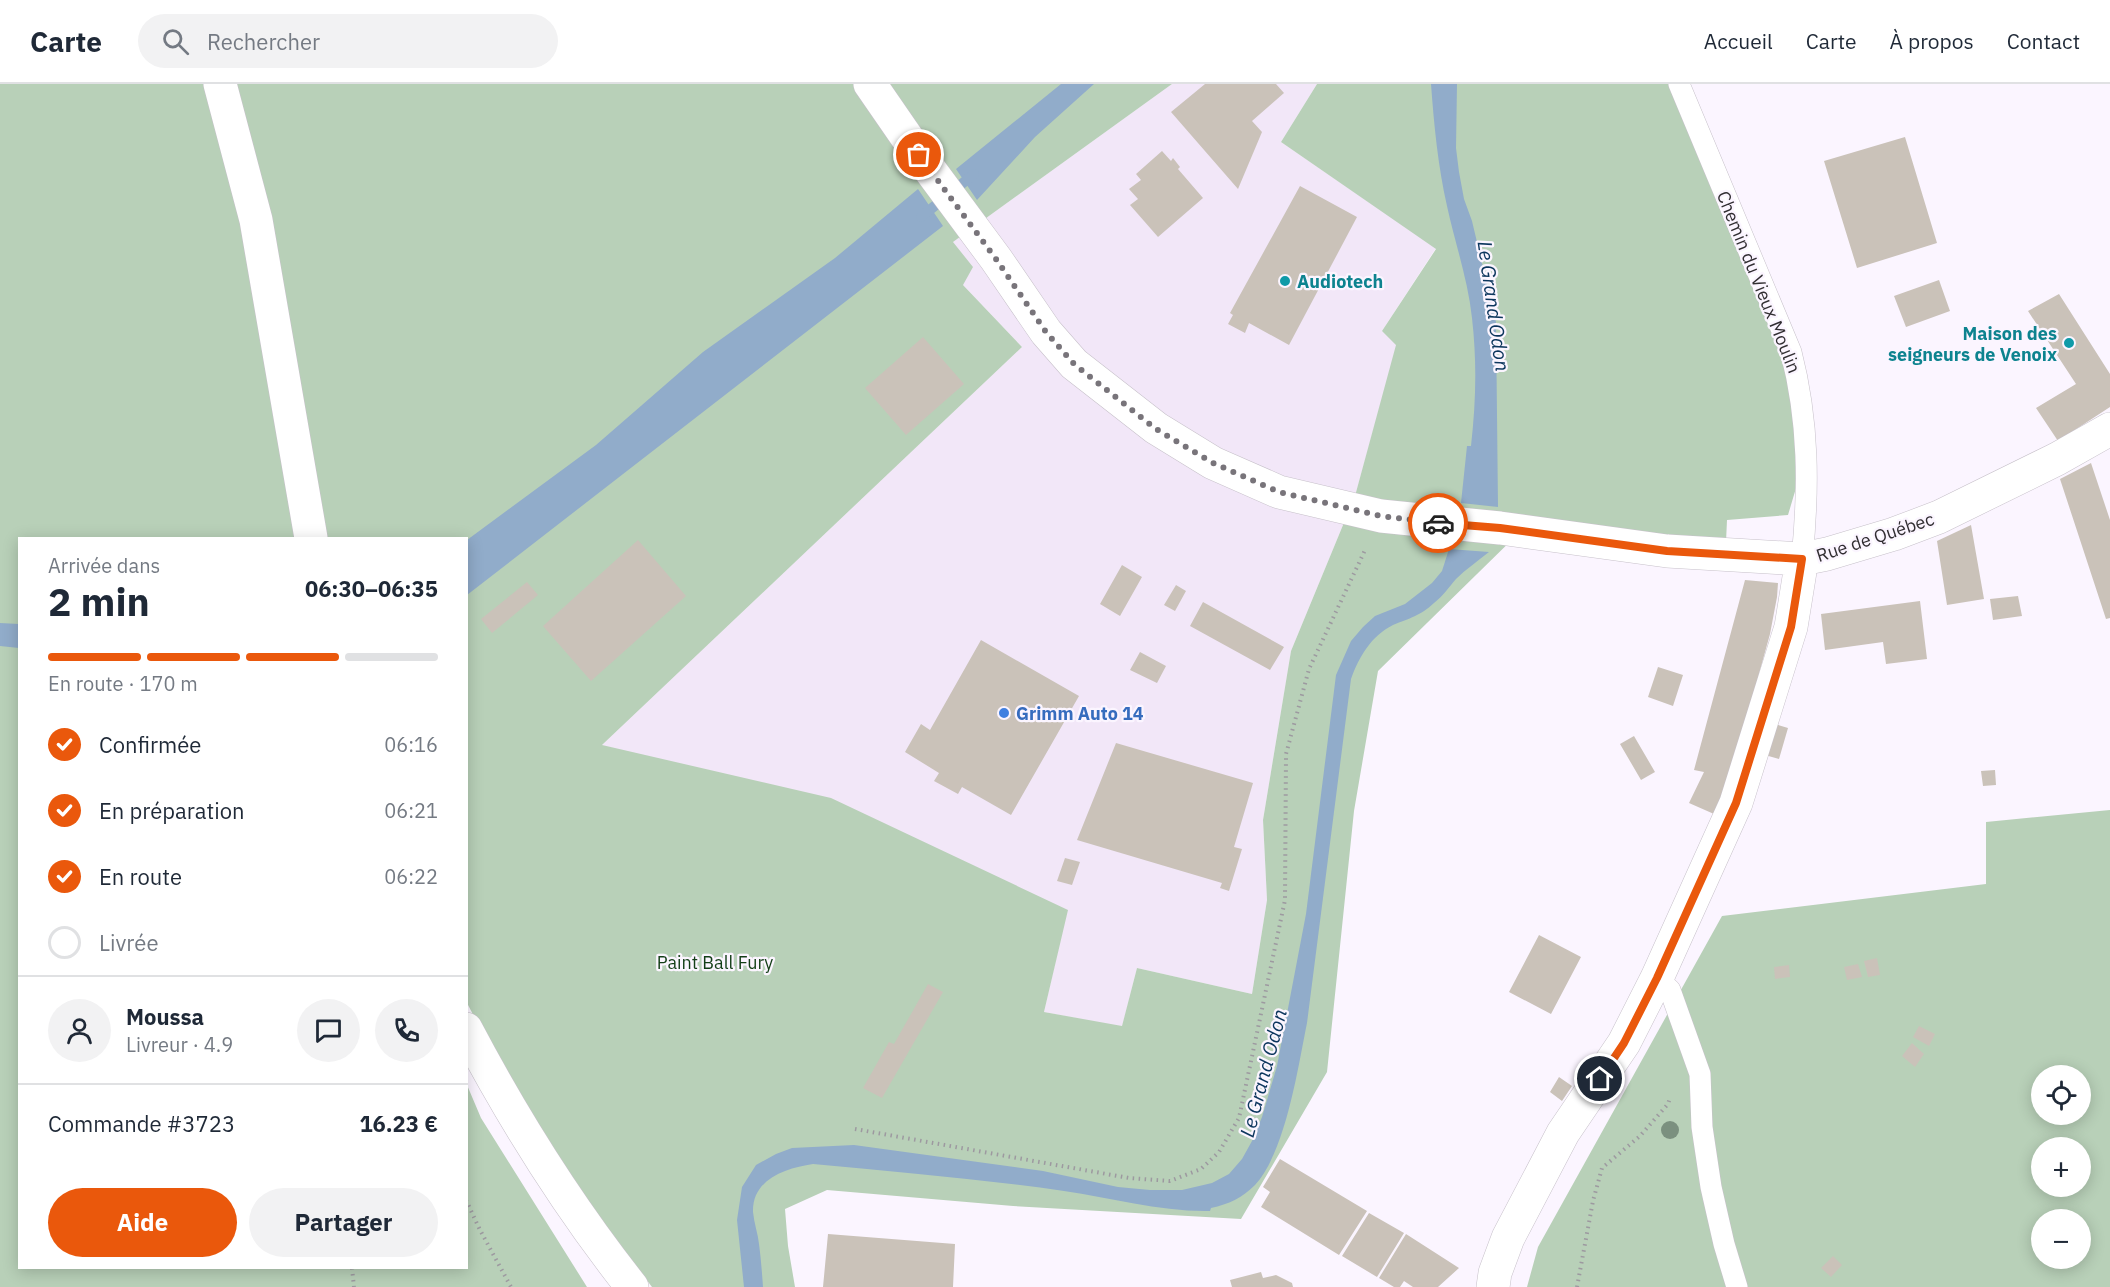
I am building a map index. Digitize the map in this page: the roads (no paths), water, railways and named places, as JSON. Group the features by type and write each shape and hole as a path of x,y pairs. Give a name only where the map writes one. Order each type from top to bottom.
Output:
{"street":[{"path":"220,84 256,220 311,537"},
{"name":"Rue de Québec","path":"870,84 1046,332 1074,364 1156,429 1213,463 1279,492 1381,516 1500,528 1667,551 1802,559 1894,534 1939,516 2057,459 2110,429"},
{"path":"1493,1287 1509,1238 1563,1133 1624,1043 1657,978 1736,803 1791,627 1802,559"},
{"path":"468,1033 513,1115 545,1166 595,1240 632,1287"}],"lane":[{"name":"Chemin du Vieux Moulin","path":"1678,84 1791,352 1800,387 1806,428 1807,514 1802,559"},
{"path":"1657,978 1670,990 1700,1074 1702,1127 1711,1187 1737,1287"}],"water":[{"path":"1061,84 1094,84 1035,137 977,200 956,169"},
{"path":"1431,84 1457,84 1456,148 1459,172 1496,322 1498,507 1461,503 1467,446 1471,446 1474,414 1474,334 1468,290 1441,176"},
{"path":"918,189 943,226 468,594 468,539 596,445 703,352 835,258"},
{"path":"1449,549 1489,552 1460,575 1424,611 1393,625 1378,635 1362,655 1351,679 1307,1023 1295,1085 1283,1130 1266,1170 1255,1185 1240,1197 1211,1208 1210,1211 1192,1211 1002,1183 813,1164 782,1172 764,1183 758,1191 753,1212 763,1287 744,1287 737,1220 742,1187 756,1165 792,1148 854,1145 1043,1171 1118,1187 1150,1190 1182,1190 1212,1183 1229,1174 1242,1159 1252,1141 1262,1117 1277,1066 1306,914 1336,675 1351,641 1363,627 1375,616 1405,604 1432,583 1442,571"},
{"path":"0,623 18,624 18,648 0,646"}],"waterway":[{"path":"921,217 974,174"}],"place":[{"name":"Audiotech","path":"1285,281"},
{"name":"Maison des seigneurs de Venoix","path":"2069,343"},
{"name":"Grimm Auto 14","path":"1004,713"}],"water label":[{"name":"Le Grand Odon","path":"1494,306"},
{"name":"Le Grand Odon","path":"1263,1073"}],"park label":[{"name":"Paint Ball Fury","path":"715,962"}]}
